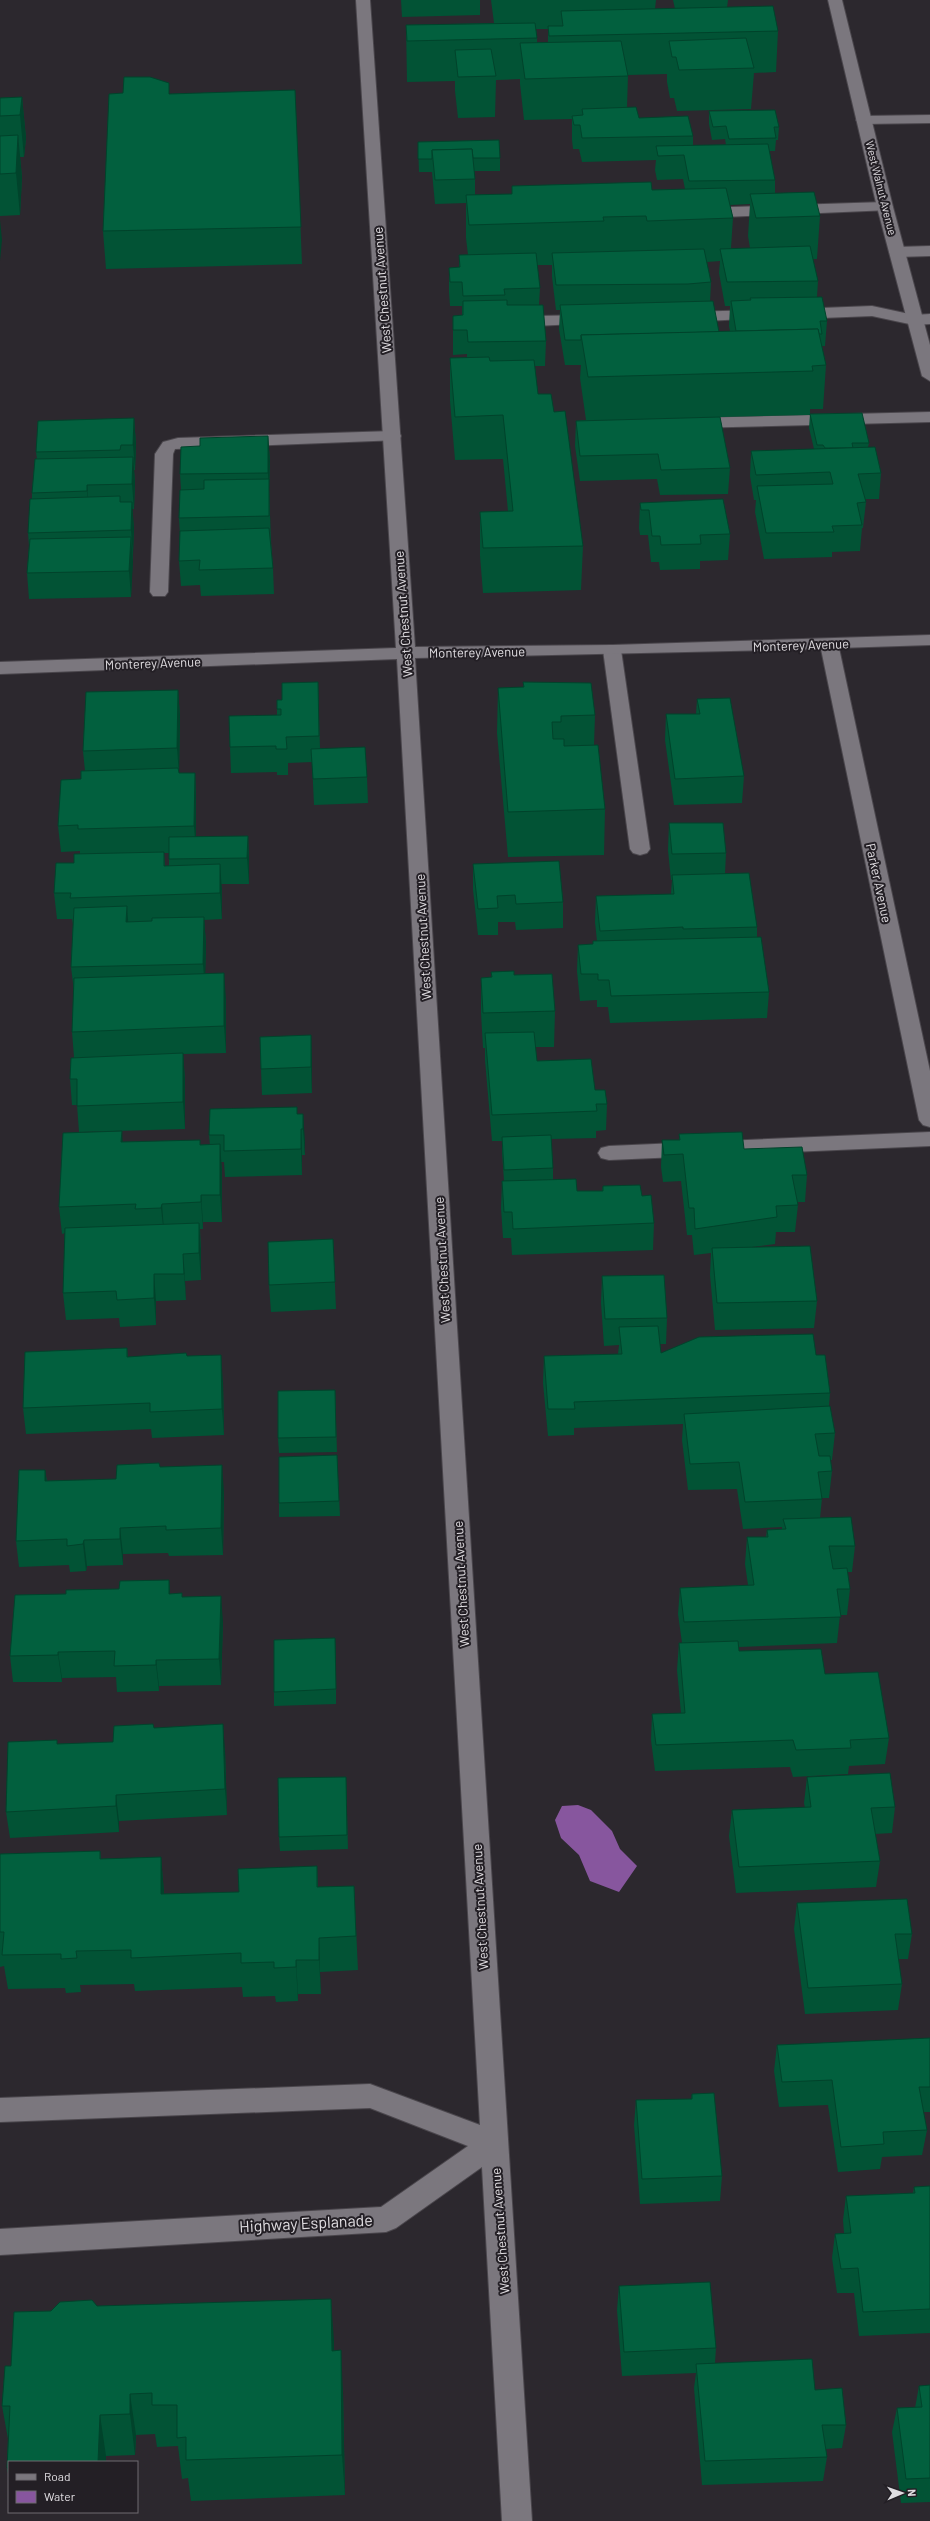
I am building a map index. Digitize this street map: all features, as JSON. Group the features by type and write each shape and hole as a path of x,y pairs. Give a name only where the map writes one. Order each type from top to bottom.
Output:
{"street":[{"name":"West Chestnut Avenue","path":"363,0 393,436 517,2521"},
{"name":"West Walnut Avenue","path":"835,0 863,120 914,320 930,376"},
{"path":"863,120 930,118"},
{"path":"688,213 885,207"},
{"path":"897,252 930,251"},
{"path":"668,317 872,311 914,320 930,319"},
{"path":"535,321 606,319"},
{"path":"676,423 930,417"},
{"path":"159,592 164,454 169,446 178,444 393,436"},
{"name":"Monterey Avenue","path":"0,668 406,653 612,650 930,640"},
{"name":"Parker Avenue","path":"829,644 930,1120"},
{"path":"612,650 640,849"},
{"path":"609,1153 930,1139"},
{"path":"0,2110 370,2096 494,2143"},
{"name":"Highway Esplanade","path":"0,2242 386,2219 494,2143"}],"water":[{"path":"578,1805 591,1810 612,1831 620,1849 637,1866 619,1892 590,1881 579,1855 561,1838 555,1820 562,1806"}],"building":[{"path":"773,6 778,31 549,36 548,26 563,26 561,11"},
{"path":"535,23 537,38 407,41 406,25"},
{"path":"746,38 754,68 679,70 676,57 672,57 669,41"},
{"path":"621,41 628,76 525,79 520,43"},
{"path":"491,49 496,76 458,77 455,50"},
{"path":"124,77 150,77 169,83 169,94 295,90 301,227 103,231 109,94 123,93"},
{"path":"22,97 20,115 0,116 0,98"},
{"path":"636,107 639,118 688,116 693,136 582,138 580,125 574,125 572,116 583,115 582,109"},
{"path":"775,110 779,127 774,127 776,138 729,139 726,126 713,127 709,111"},
{"path":"18,135 16,173 0,174 0,136"},
{"path":"499,140 500,158 473,158 472,149 432,150 432,159 418,159 418,142"},
{"path":"768,144 775,180 689,181 684,155 658,156 656,146"},
{"path":"472,149 475,179 435,180 432,150"},
{"path":"651,182 652,190 726,188 733,218 647,221 646,216 603,217 604,221 469,225 466,195 512,194 512,186"},
{"path":"814,192 820,216 756,218 750,194"},
{"path":"810,246 818,281 727,282 720,249"},
{"path":"704,249 711,282 688,284 556,285 552,253"},
{"path":"536,253 540,288 504,289 505,295 463,296 462,282 450,282 449,268 460,267 459,255"},
{"path":"822,297 827,321 820,321 822,334 819,334 818,329 736,331 731,301 751,300 750,298"},
{"path":"507,300 507,305 543,305 546,341 468,342 467,330 453,330 453,316 463,315 463,301"},
{"path":"713,301 719,332 581,335 581,340 565,340 560,305"},
{"path":"818,329 826,365 812,366 813,371 588,377 581,335"},
{"path":"489,357 490,361 534,360 538,394 551,394 554,412 565,411 583,546 483,548 480,512 513,511 503,415 455,417 450,358"},
{"path":"862,413 869,443 852,443 853,448 825,448 823,445 817,445 810,414"},
{"path":"720,417 730,468 661,470 658,454 580,456 576,421"},
{"path":"134,418 133,445 121,445 120,450 36,452 38,421"},
{"path":"268,436 268,473 180,474 181,447 200,446 200,438"},
{"path":"875,447 881,473 858,474 866,502 857,503 862,525 832,526 834,532 766,533 757,486 833,484 830,472 756,475 751,451"},
{"path":"133,457 132,484 87,485 87,491 32,493 35,459"},
{"path":"269,479 269,516 179,518 180,490 204,489 204,480"},
{"path":"120,496 120,502 132,502 131,530 28,533 30,499"},
{"path":"723,499 730,534 700,535 701,544 661,545 660,536 652,536 649,510 641,510 640,503"},
{"path":"269,528 273,568 199,570 200,560 179,561 180,531"},
{"path":"131,537 129,571 27,573 30,539"},
{"path":"318,682 319,736 286,737 287,749 276,749 276,746 230,747 229,716 281,715 281,709 277,709 277,700 282,700 282,683"},
{"path":"523,682 591,683 595,715 561,716 561,722 552,722 553,739 564,739 564,746 598,745 605,809 508,812 498,688 524,687"},
{"path":"178,690 177,748 83,751 86,692"},
{"path":"730,698 744,776 675,779 666,714 700,714 697,699"},
{"path":"365,747 367,777 313,779 311,749"},
{"path":"178,768 179,773 195,773 194,826 78,829 78,825 58,826 61,780 81,779 81,771"},
{"path":"669,823 723,823 726,853 672,854"},
{"path":"248,836 247,858 169,859 169,837"},
{"path":"164,852 164,866 220,864 220,893 70,898 71,893 54,893 56,863 74,863 74,854"},
{"path":"559,861 563,902 516,904 515,895 497,896 498,908 478,909 473,864"},
{"path":"749,873 757,927 683,929 683,927 600,931 596,896 674,894 672,875"},
{"path":"127,906 126,922 152,921 152,918 204,917 203,964 71,967 74,908"},
{"path":"761,937 769,992 611,996 609,980 598,980 598,974 581,974 578,945 593,944 593,941"},
{"path":"514,971 514,975 552,974 555,1011 483,1013 481,978 492,977 491,972"},
{"path":"224,973 224,1026 72,1032 74,978"},
{"path":"534,1032 537,1061 591,1059 595,1090 605,1090 607,1104 596,1104 597,1111 492,1115 485,1033"},
{"path":"311,1035 311,1067 261,1069 260,1037"},
{"path":"183,1053 183,1102 77,1106 77,1079 70,1079 71,1058"},
{"path":"297,1107 297,1114 303,1114 301,1149 224,1151 224,1135 209,1135 210,1109"},
{"path":"122,1131 121,1142 200,1140 200,1145 220,1144 220,1195 201,1195 201,1202 162,1204 161,1208 135,1209 136,1204 59,1207 63,1133"},
{"path":"742,1132 744,1149 802,1147 807,1175 792,1175 798,1205 776,1206 777,1217 695,1229 694,1208 689,1208 683,1154 664,1155 662,1140 680,1140 679,1134"},
{"path":"551,1135 553,1168 504,1170 502,1137"},
{"path":"576,1179 577,1191 603,1191 603,1186 640,1185 642,1196 651,1195 654,1223 513,1229 512,1212 504,1212 502,1181"},
{"path":"199,1223 199,1253 183,1254 184,1274 154,1274 154,1298 117,1300 116,1291 63,1293 65,1228"},
{"path":"333,1239 335,1282 269,1285 268,1242"},
{"path":"810,1246 817,1301 717,1303 712,1248"},
{"path":"664,1275 667,1318 605,1319 602,1276"},
{"path":"658,1326 661,1353 699,1337 813,1334 816,1355 825,1355 830,1393 574,1402 575,1409 548,1409 544,1356 622,1354 619,1327"},
{"path":"127,1348 127,1357 186,1353 187,1356 221,1355 222,1409 150,1412 150,1403 23,1408 25,1352"},
{"path":"335,1390 336,1437 278,1438 278,1391"},
{"path":"830,1406 835,1433 815,1434 819,1456 830,1456 832,1471 818,1472 822,1499 745,1502 739,1462 690,1464 684,1414"},
{"path":"337,1455 339,1501 279,1503 279,1457"},
{"path":"159,1463 160,1467 222,1465 221,1528 166,1530 166,1526 120,1528 120,1539 84,1540 83,1544 67,1546 67,1539 16,1541 19,1470 45,1470 45,1481 116,1479 117,1465"},
{"path":"851,1517 855,1546 829,1546 833,1569 847,1568 850,1589 837,1589 841,1617 684,1622 680,1588 754,1585 747,1537 768,1537 767,1530 786,1529 783,1519"},
{"path":"169,1580 169,1594 182,1593 182,1597 221,1596 219,1659 156,1660 156,1665 114,1666 115,1651 58,1652 58,1655 10,1656 15,1595 66,1594 66,1590 119,1589 120,1581"},
{"path":"335,1638 336,1689 274,1692 274,1640"},
{"path":"738,1641 739,1651 821,1649 825,1674 878,1672 889,1738 850,1740 851,1748 796,1750 793,1740 656,1745 652,1714 685,1713 679,1643"},
{"path":"153,1724 154,1728 223,1724 225,1789 116,1795 116,1806 6,1812 8,1742 57,1740 57,1744 113,1742 114,1726"},
{"path":"890,1773 895,1807 871,1808 880,1861 739,1867 732,1810 811,1807 807,1777"},
{"path":"346,1777 347,1835 279,1837 278,1778"},
{"path":"100,1851 100,1859 161,1857 161,1894 239,1892 238,1869 317,1866 317,1887 354,1886 356,1936 319,1938 319,1960 296,1960 296,1967 274,1968 274,1962 241,1963 241,1953 131,1958 131,1950 76,1951 77,1958 61,1959 61,1954 2,1955 4,1932 0,1932 0,1854"},
{"path":"907,1899 912,1934 895,1934 902,1984 808,1988 797,1903"},
{"path":"930,2038 930,2087 919,2087 927,2130 883,2132 884,2144 841,2147 832,2080 782,2082 777,2045"},
{"path":"714,2093 722,2176 642,2179 636,2100 692,2099 692,2094"},
{"path":"930,2186 930,2309 863,2312 858,2268 841,2269 835,2234 851,2233 846,2196 915,2193 914,2187"},
{"path":"710,2282 716,2348 624,2352 619,2286"},
{"path":"331,2299 332,2351 341,2350 342,2455 186,2460 186,2437 177,2438 177,2405 152,2405 152,2393 130,2394 130,2414 100,2415 98,2461 8,2461 7,2468 10,2406 2,2406 5,2366 11,2366 14,2312 51,2311 60,2302 92,2300 97,2306"},
{"path":"812,2359 815,2390 842,2388 846,2425 822,2425 827,2457 705,2461 696,2364"},
{"path":"930,2385 930,2478 906,2479 897,2408 922,2407 919,2386"}]}
